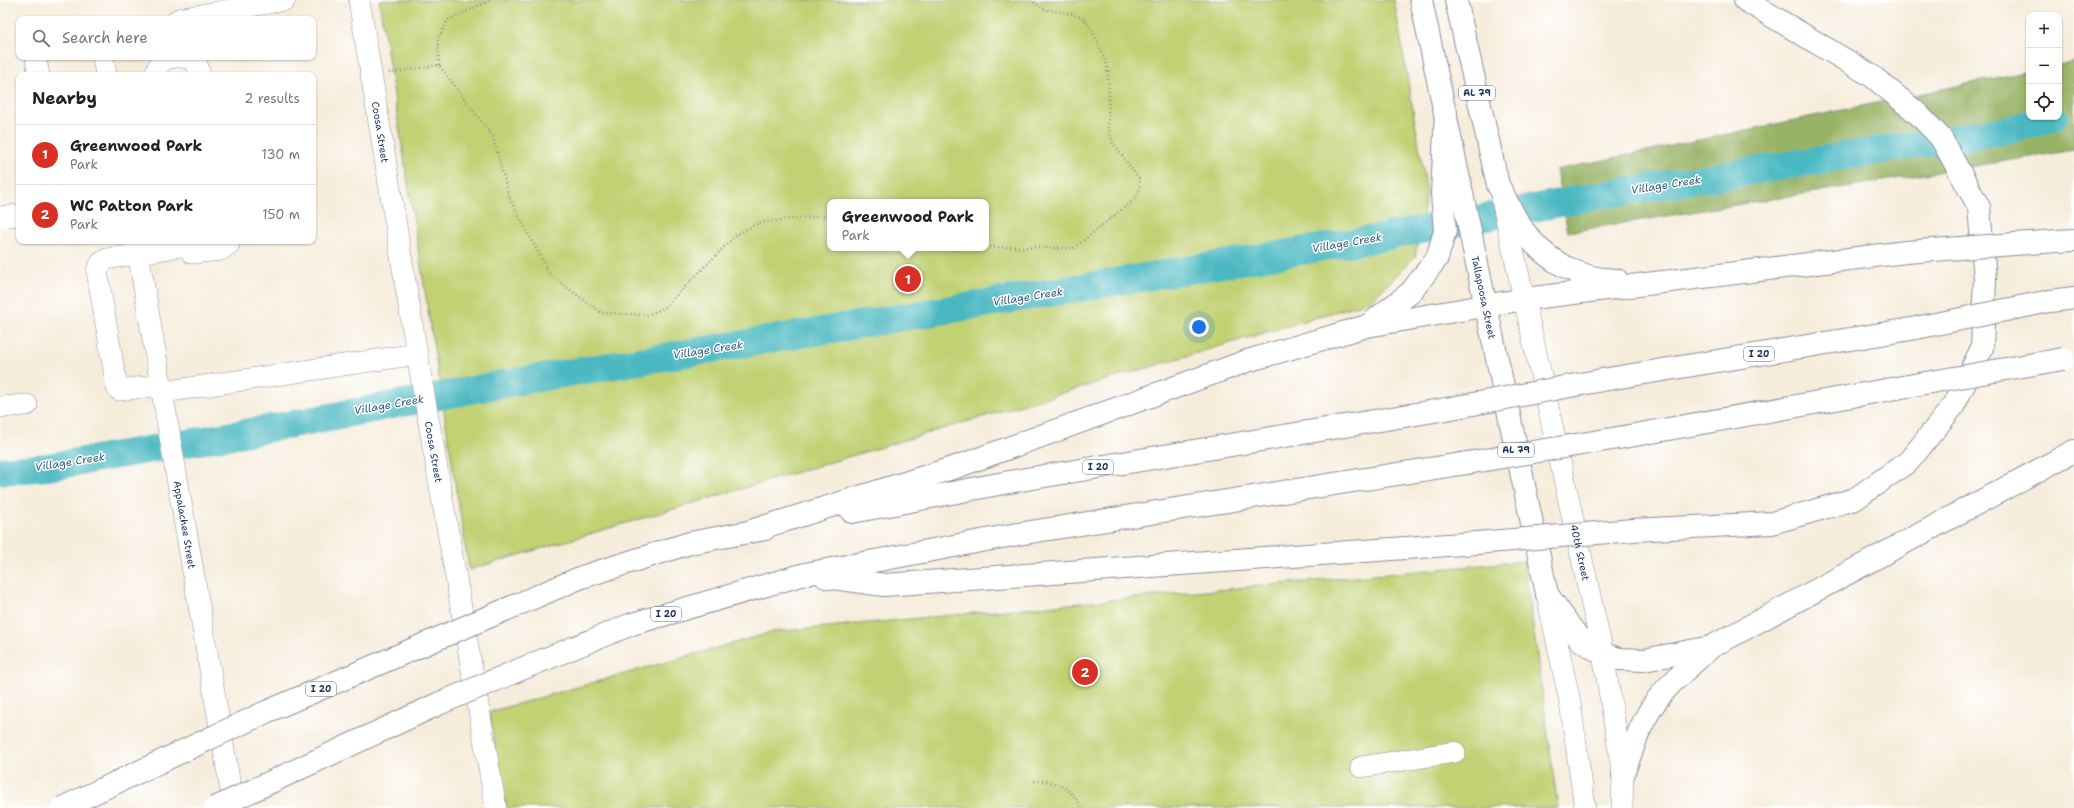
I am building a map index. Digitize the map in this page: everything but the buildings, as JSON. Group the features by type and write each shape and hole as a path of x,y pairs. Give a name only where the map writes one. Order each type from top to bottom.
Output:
{"main road":[{"path":"1367,326 1411,292 1437,258 1452,194 1446,112 1421,0"},
{"name":"AL 79","path":"1456,0 1498,185 1517,234"},
{"path":"805,574 884,585 1476,543 1633,530 1772,523 1854,499 1909,461 1954,405 1982,348 1985,279 1979,206 1941,138 1917,113 1872,76 1745,0"},
{"name":"Tallapoosa Street","path":"1452,194 1473,247 1547,594"},
{"path":"1517,234 1560,264 1579,274 1602,280 1688,279"},
{"path":"751,531 959,466 1247,361 1367,326 1525,299 1906,252 2065,240"},
{"name":"I 20","path":"62,808 266,712 582,577 690,543 1009,482 1446,409 1608,379 1910,330 2050,301 2074,298"},
{"name":"I 20","path":"214,808 438,704 632,624 805,574 1018,534 1618,438 2069,358"},
{"path":"1623,775 1636,738 1653,706 1678,678 1711,647 2045,465 2074,451"},
{"path":"1547,594 1580,640 1603,654 1619,659 1644,660 1711,647"}],"street":[{"path":"195,16 285,0"},
{"name":"Coosa Street","path":"359,0 496,808"},
{"path":"36,60 38,72"},
{"path":"104,60 106,72"},
{"path":"156,72 160,63 165,60"},
{"path":"192,60 197,64 199,72"},
{"path":"0,217 16,215"},
{"path":"1517,234 1525,299"},
{"path":"174,244 137,247 107,259 101,263 97,271 112,367 117,388 120,390 163,395 419,361"},
{"path":"187,244 192,253 221,250 229,244"},
{"name":"Appalachee Street","path":"137,247 234,808"},
{"name":"40th Street","path":"1525,299 1603,654 1623,775 1622,808"},
{"path":"0,407 27,405"},
{"name":"AL 79","path":"1547,594 1570,702 1585,808"},
{"path":"1361,767 1455,752"}],"path":[{"path":"491,0 448,20 438,39 439,66 493,137 509,197 550,275 602,313 647,315 664,308 736,235 758,223 827,216"},
{"path":"989,247 1074,248 1135,199 1139,192 1140,180 1113,143 1108,127 1110,90 1107,65 1096,38 1085,19 1073,14 1043,9 1031,0"},
{"path":"389,73 439,66"},
{"path":"1034,781 1048,781 1061,786 1075,795 1082,808"}],"green space":[{"path":"379,0 1394,0 1427,192 1415,257 1371,301 469,570"},
{"path":"2074,61 2074,150 1568,232 1556,170 2026,72 2026,120 2062,120 2062,64"},
{"path":"1524,561 1558,808 506,808 489,712 773,632"}],"waterway":[{"name":"Village Creek","path":"0,471 48,467 245,433 508,383 1379,238 1590,197 2012,129 2044,120"}],"place":[{"name":"Greenwood Park","path":"908,279"},
{"name":"WC Patton Park","path":"1085,672"}]}
